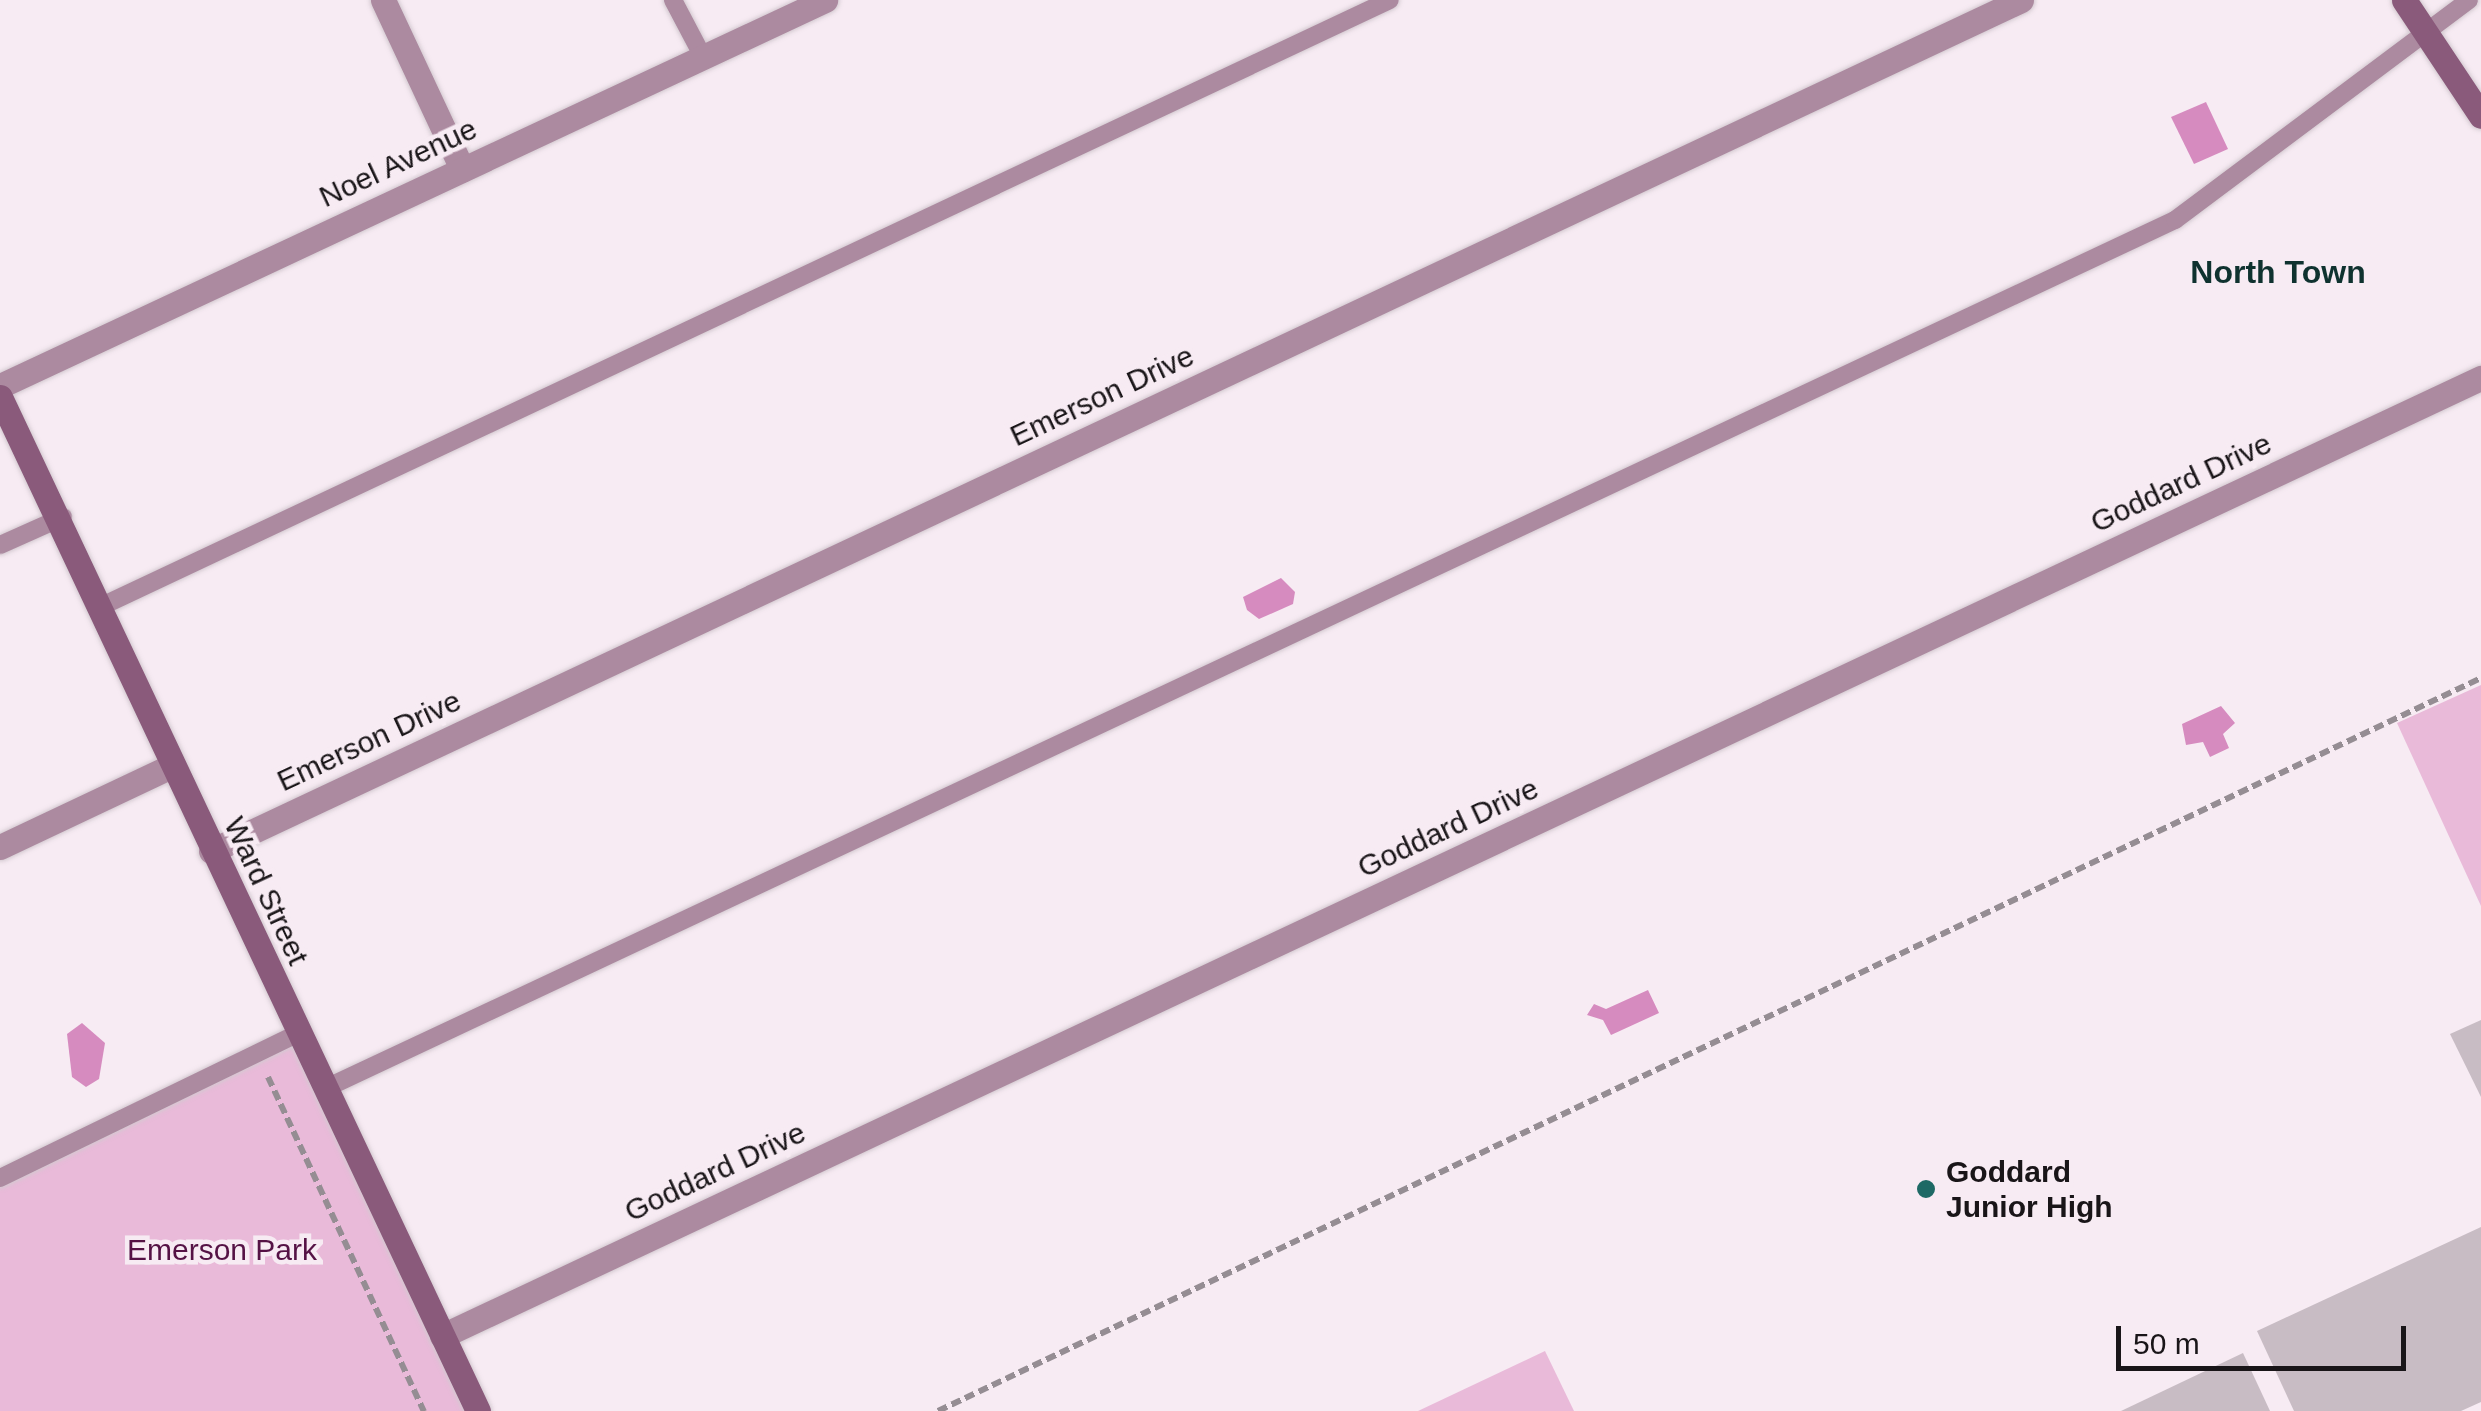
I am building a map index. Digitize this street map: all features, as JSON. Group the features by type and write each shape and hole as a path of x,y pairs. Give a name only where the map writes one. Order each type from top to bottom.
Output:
{"street":[{"path":"382,0 462,169"},
{"name":"Noel Avenue","path":"0,386 825,0"},
{"name":"Emerson Drive","path":"211,852 2021,0"},
{"path":"2404,0 2481,116"},
{"name":"Goddard Drive","path":"442,1336 2481,378"},
{"name":"Ward Street","path":"0,397 63,517 170,766 478,1411"},
{"path":"0,847 170,766"}],"lane":[{"path":"672,0 702,57"},
{"path":"102,606 1390,0"},
{"path":"324,1089 2175,220 2429,35 2469,0"},
{"path":"0,546 63,517"},
{"path":"0,1178 297,1034"}],"path":[{"path":"938,1411 2481,678"},
{"path":"246,1078 264,1069 424,1411"}],"green space":[{"path":"2481,685 2481,906 2397,723"},
{"name":"Emerson Park","path":"297,1034 477,1411 0,1411 0,1178"},
{"path":"1545,1351 1574,1411 1418,1411"}],"shaded area":[{"path":"2206,102 2228,149 2194,164 2171,117"},
{"path":"1281,578 1295,592 1293,604 1259,619 1247,610 1243,597"},
{"path":"2221,706 2235,723 2223,734 2229,748 2210,757 2203,742 2186,745 2182,724"},
{"path":"1648,990 1659,1013 1611,1035 1603,1020 1587,1015 1594,1004 1606,1009"},
{"path":"82,1023 105,1043 99,1079 86,1087 72,1077 67,1034"}],"building":[{"path":"2481,1020 2481,1097 2450,1034"},
{"path":"2481,1227 2481,1402 2461,1411 2294,1411 2257,1331"},
{"path":"2243,1353 2270,1411 2121,1411"}],"place":[{"name":"Goddard Junior High","path":"1926,1189"}],"district":[{"name":"North Town","path":"2278,272"}]}
